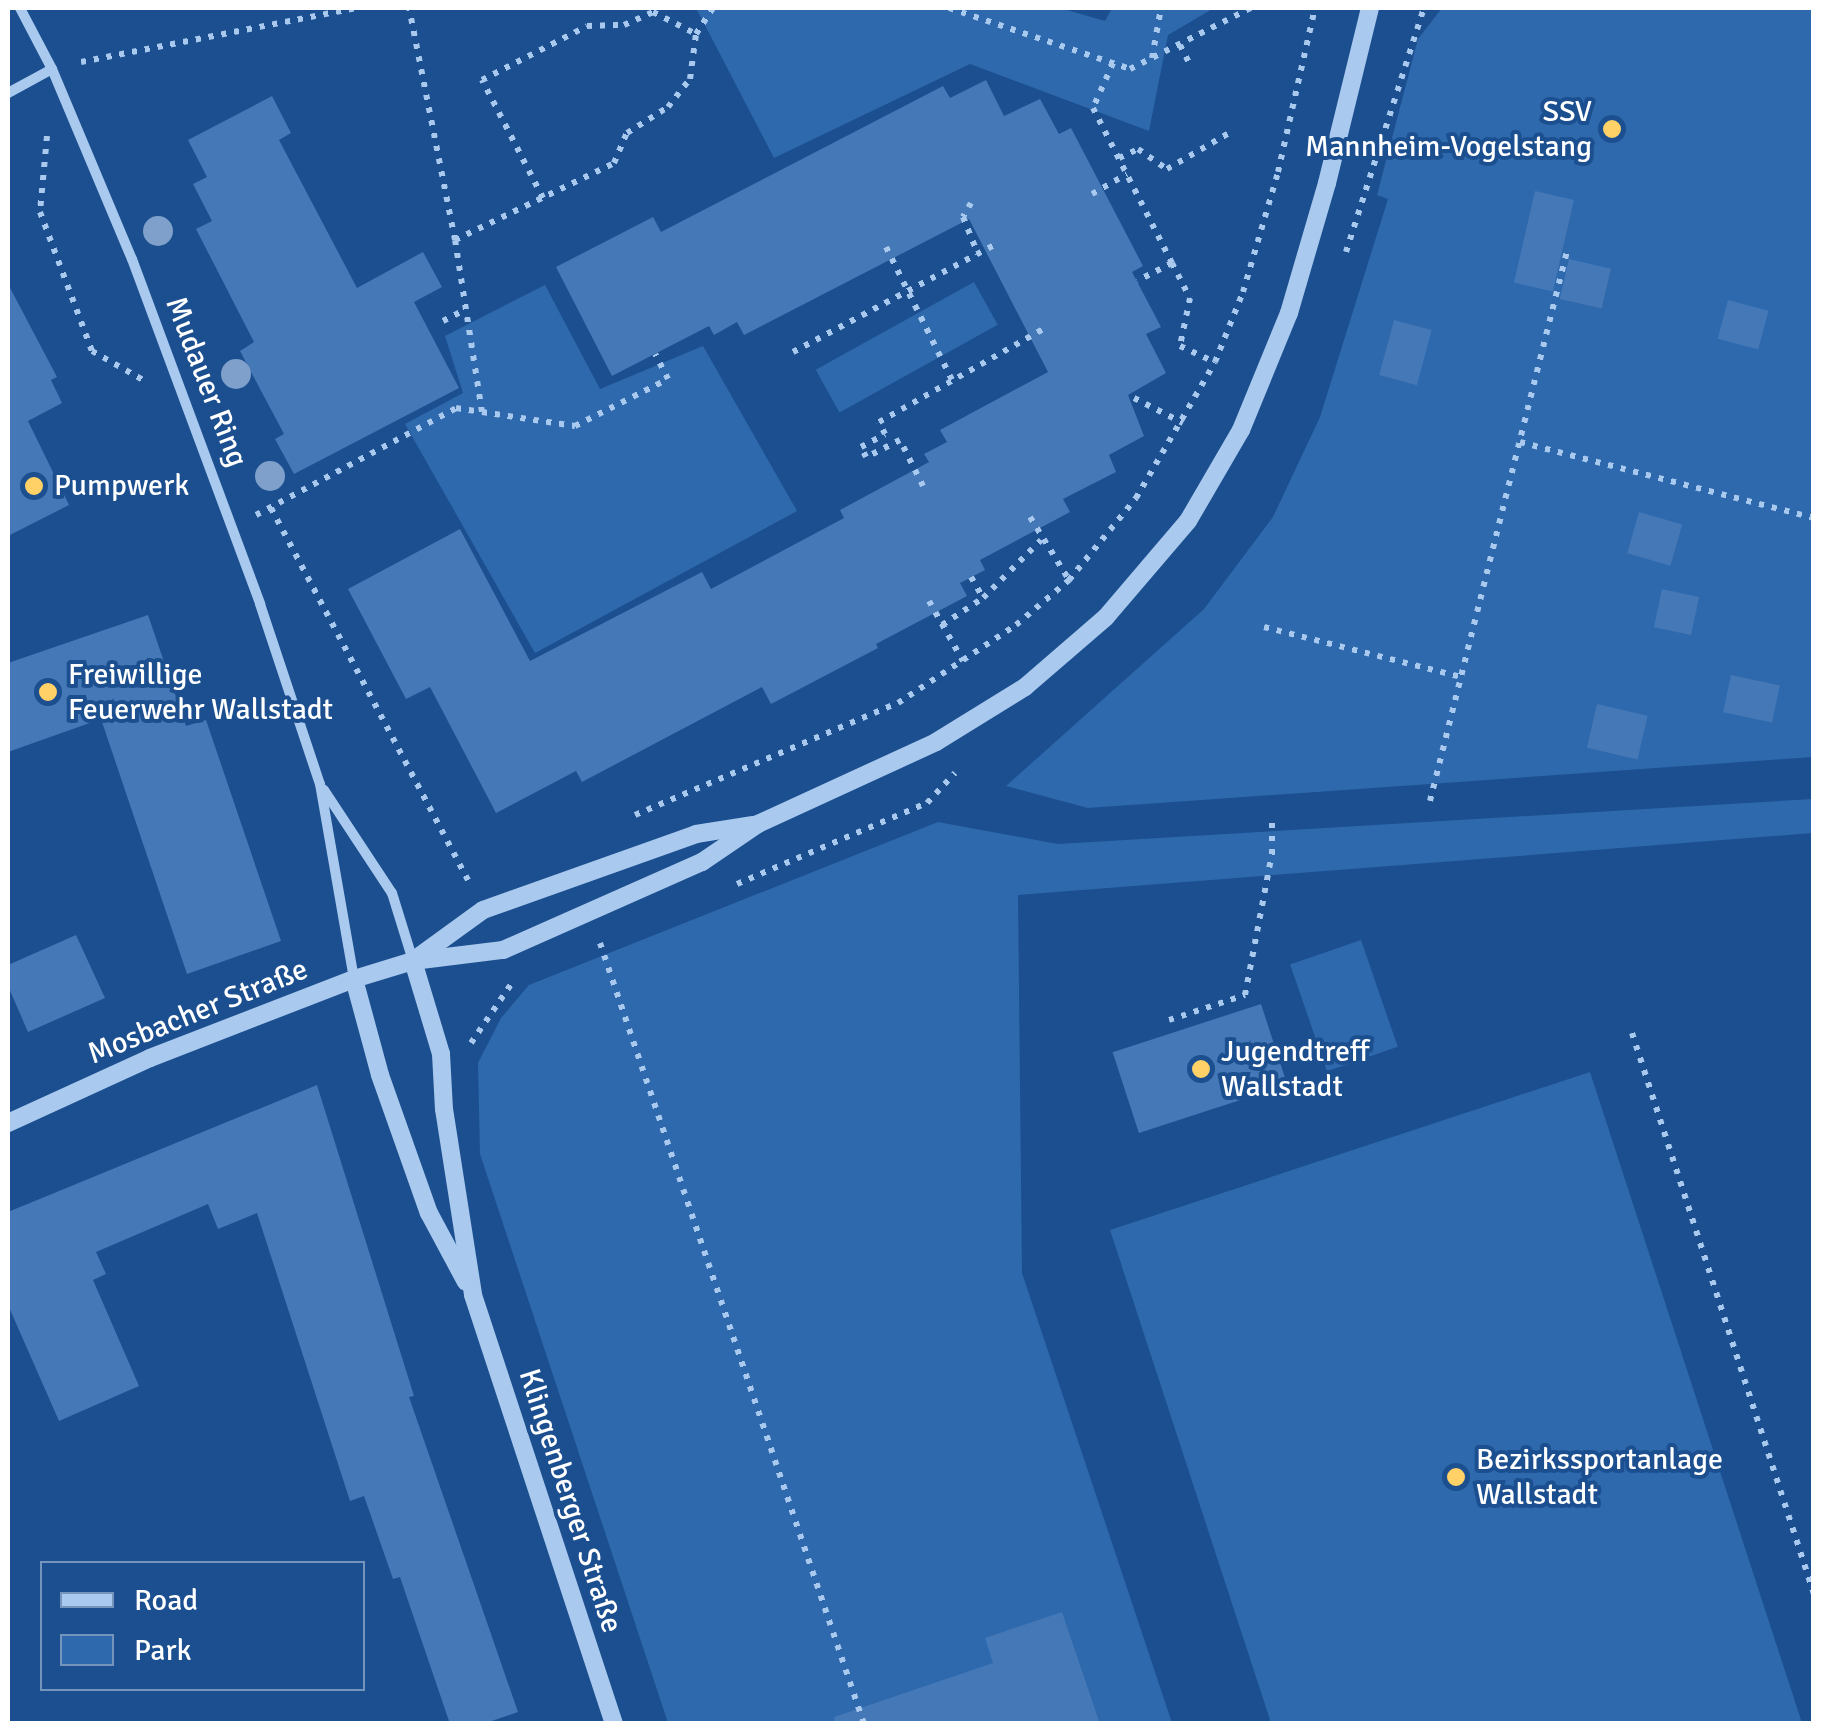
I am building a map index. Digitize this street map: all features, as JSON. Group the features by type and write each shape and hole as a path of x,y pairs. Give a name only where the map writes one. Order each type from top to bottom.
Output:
{"street":[{"name":"Mudauer Ring","path":"20,8 52,69 190,408 232,528 320,784 354,979"},
{"name":"Mosbacher Straße","path":"8,1123 150,1058 354,979 413,961 503,950 702,862 758,824 936,742 1025,687 1106,617 1188,521 1241,430 1289,313 1327,183 1370,8"},
{"path":"8,92 52,69"},
{"name":"Mudauer Ring","path":"320,784 392,893 413,961"},
{"name":"Mosbacher Straße","path":"413,961 483,910 696,834 758,824"},
{"name":"Klingenberger Straße","path":"413,961 441,1054 444,1109 473,1295 614,1724"},
{"name":"Klingenberger Straße","path":"354,979 380,1074 429,1213 473,1295"}],"path":[{"path":"190,408 92,351 40,212 52,69 351,8"},
{"path":"410,8 455,240 463,311 482,412"},
{"path":"455,240 614,162 627,133 668,108 690,79 696,34 713,8"},
{"path":"949,8 1130,69 1240,10 1251,8"},
{"path":"1152,58 1161,8"},
{"path":"631,817 898,703 1016,625 1069,580 1136,498 1183,424 1215,362 1243,292 1278,172 1315,8"},
{"path":"543,198 482,80 587,26 624,26 653,12 696,34"},
{"path":"1180,45 1190,65"},
{"path":"1114,63 1094,108 1190,298 1180,346 1215,362"},
{"path":"1119,158 1138,149 1167,169 1229,133"},
{"path":"1092,194 1128,174"},
{"path":"972,203 962,217 978,254"},
{"path":"793,352 998,243"},
{"path":"1430,801 1568,247"},
{"path":"886,248 952,380"},
{"path":"1137,280 1172,263"},
{"path":"443,321 463,311"},
{"path":"924,486 900,440 866,457 861,447 884,434 880,422 1045,328"},
{"path":"232,528 456,408 575,426 668,379 655,354"},
{"path":"1134,398 1183,424"},
{"path":"1520,442 1814,518"},
{"path":"271,508 467,888 488,878"},
{"path":"1030,517 1069,580"},
{"path":"942,625 982,598 1041,540"},
{"path":"971,577 982,598"},
{"path":"929,601 964,661"},
{"path":"1264,627 1461,677"},
{"path":"1169,1020 1245,995 1272,854 1272,820"},
{"path":"599,942 864,1724"},
{"path":"1632,1032 1814,1594"}],"green space":[{"path":"696,8 1060,8 1105,21 1112,8 1214,8 1168,35 1149,131 970,64 774,158"},
{"path":"1442,8 1813,8 1813,757 1088,808 1006,786 1204,609 1273,517 1320,417 1388,199 1377,195 1418,39"},
{"path":"974,282 998,325 839,413 816,370"},
{"path":"545,285 600,389 703,346 797,511 535,653 405,424 463,393 445,336"},
{"path":"1813,799 1813,833 1018,895 1022,1273 1172,1723 668,1723 480,1154 478,1063 501,1018 529,985 938,822 1058,844"},
{"path":"1361,940 1398,1047 1327,1071 1290,964"},
{"name":"Bezirkssportanlage Wallstadt","path":"1590,1072 1802,1723 1271,1723 1110,1230"}],"building":[{"path":"986,80 1004,116 1040,99 1059,134 1071,128 1143,266 1132,272 1161,327 1146,334 1166,373 1128,395 1144,436 1109,455 1116,472 1063,499 1070,512 980,560 985,570 960,583 967,596 876,644 878,648 771,704 762,687 582,782 576,771 496,813 430,687 406,699 348,589 460,529 530,661 702,572 711,589 844,518 840,510 929,462 924,454 947,442 940,430 1048,372 969,219 744,335 737,322 714,335 709,326 612,376 556,267 653,217 661,232 943,86 950,98"},
{"path":"272,96 291,133 279,140 357,288 423,252 442,287 414,302 459,388 294,474 275,439 284,434 240,351 254,342 196,229 212,221 193,184 207,177 188,140"},
{"path":"1535,191 1574,200 1553,292 1514,283"},
{"path":"1569,259 1611,269 1602,309 1560,299"},
{"path":"8,284 57,377 51,380 62,403 28,421 69,505 8,536"},
{"path":"1728,300 1769,311 1758,350 1718,339"},
{"path":"1394,320 1432,330 1417,385 1379,375"},
{"path":"1639,512 1682,524 1670,566 1627,553"},
{"path":"1662,589 1699,597 1691,635 1654,627"},
{"path":"148,615 186,726 206,720 281,941 187,974 101,719 8,752 8,663"},
{"path":"1731,675 1780,685 1772,723 1723,712"},
{"path":"1597,704 1648,716 1638,760 1587,748"},
{"path":"76,935 105,998 28,1032 8,986 8,965"},
{"name":"Jugendtreff Wallstadt","path":"1261,1004 1287,1085 1139,1133 1113,1052"},
{"path":"317,1085 414,1396 409,1397 518,1712 483,1724 450,1724 400,1577 393,1579 364,1496 350,1501 257,1213 218,1229 208,1204 96,1252 106,1274 93,1280 139,1386 59,1421 8,1305 8,1212"},
{"path":"1062,1612 1100,1724 835,1724 834,1717 993,1663 985,1638"}],"place":[{"name":"SSV Mannheim-Vogelstang","path":"1612,129"},
{"name":"Pumpwerk","path":"34,486"},
{"name":"Freiwillige Feuerwehr Wallstadt","path":"48,692"},
{"name":"Jugendtreff Wallstadt","path":"1201,1069"},
{"name":"Bezirkssportanlage Wallstadt","path":"1456,1477"}]}
